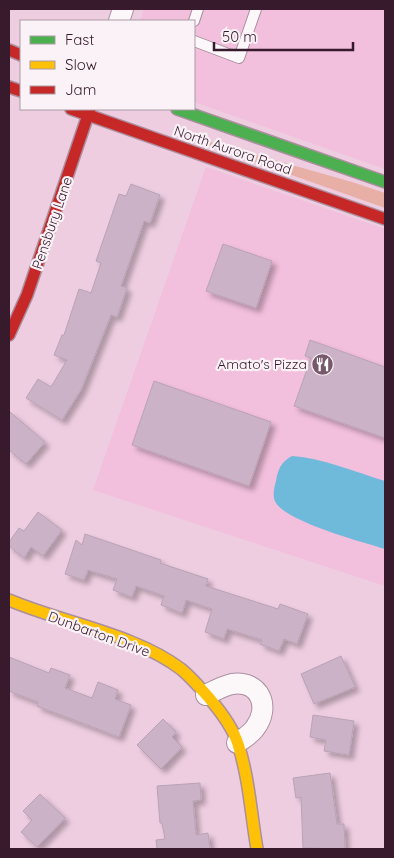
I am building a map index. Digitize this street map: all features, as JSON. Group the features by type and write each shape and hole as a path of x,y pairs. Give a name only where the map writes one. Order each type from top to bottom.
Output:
{"street":[{"name":"North Aurora Road","path":"180,110 385,182"},
{"name":"North Aurora Road","path":"89,112 384,218"},
{"name":"Pensbury Lane","path":"9,335 27,295 89,112"},
{"name":"Dunbarton Drive","path":"9,600 28,609 138,645 166,659 180,669 206,695 224,717 237,743 247,788 256,849"},
{"path":"206,695 232,684 242,684 250,686 262,698 261,717 256,726 251,733 237,743"}],"lane":[{"path":"195,41 239,58 256,9"}],"shaded area":[{"path":"144,9 385,9 385,169 195,102 195,20 140,20"},
{"path":"196,138 385,193 385,208 195,141"},
{"path":"206,167 385,229 385,586 93,490"}],"water":[{"path":"292,456 327,462 385,481 385,549 310,524 283,510 276,503 274,492 278,473 283,463"}],"building":[{"path":"131,184 160,195 150,223 144,221 121,286 127,288 117,317 111,315 81,390 62,420 26,398 38,379 51,387 67,360 54,355 62,335 64,335 79,289 91,293 101,263 96,261 119,194 126,196"},
{"path":"223,244 272,261 256,308 206,291"},
{"path":"310,340 385,367 385,438 294,406 311,358 305,356"},
{"path":"154,381 271,422 249,486 132,445"},
{"path":"9,411 45,442 26,464 9,450"},
{"path":"38,512 62,530 43,556 31,547 24,558 9,546 9,542 19,528 24,531"},
{"path":"85,534 161,560 160,563 208,579 206,586 278,609 280,604 308,614 297,644 284,639 279,651 260,644 262,640 227,629 224,639 205,632 212,609 186,600 182,613 161,605 164,596 136,586 132,597 113,590 117,579 88,570 84,580 65,574 76,540 82,545"},
{"path":"341,656 355,687 314,704 301,674"},
{"path":"9,657 49,673 51,668 70,675 65,688 92,698 98,682 118,690 115,699 131,705 119,737 37,706 38,702 9,691"},
{"path":"313,715 354,721 349,755 324,751 326,740 310,737"},
{"path":"163,719 176,732 172,737 182,747 161,769 137,745"},
{"path":"330,773 337,824 344,824 345,849 303,848 301,797 296,798 293,778"},
{"path":"200,783 201,800 193,801 196,835 208,833 210,849 157,849 156,840 165,839 162,823 160,823 157,786"},
{"path":"40,794 65,818 37,847 21,832 32,820 23,811"}],"traffic: fast":[{"path":"180,110 385,182"}],"traffic: slow":[{"path":"9,600 142,647 163,657 193,680 222,715 236,738 245,770 257,849"}],"traffic: jam":[{"path":"9,50 20,55"},
{"path":"9,87 20,91"},
{"path":"74,110 385,219"},
{"path":"9,335 27,295 90,110"}],"place":[{"name":"Amato's Pizza","path":"323,364"}]}
